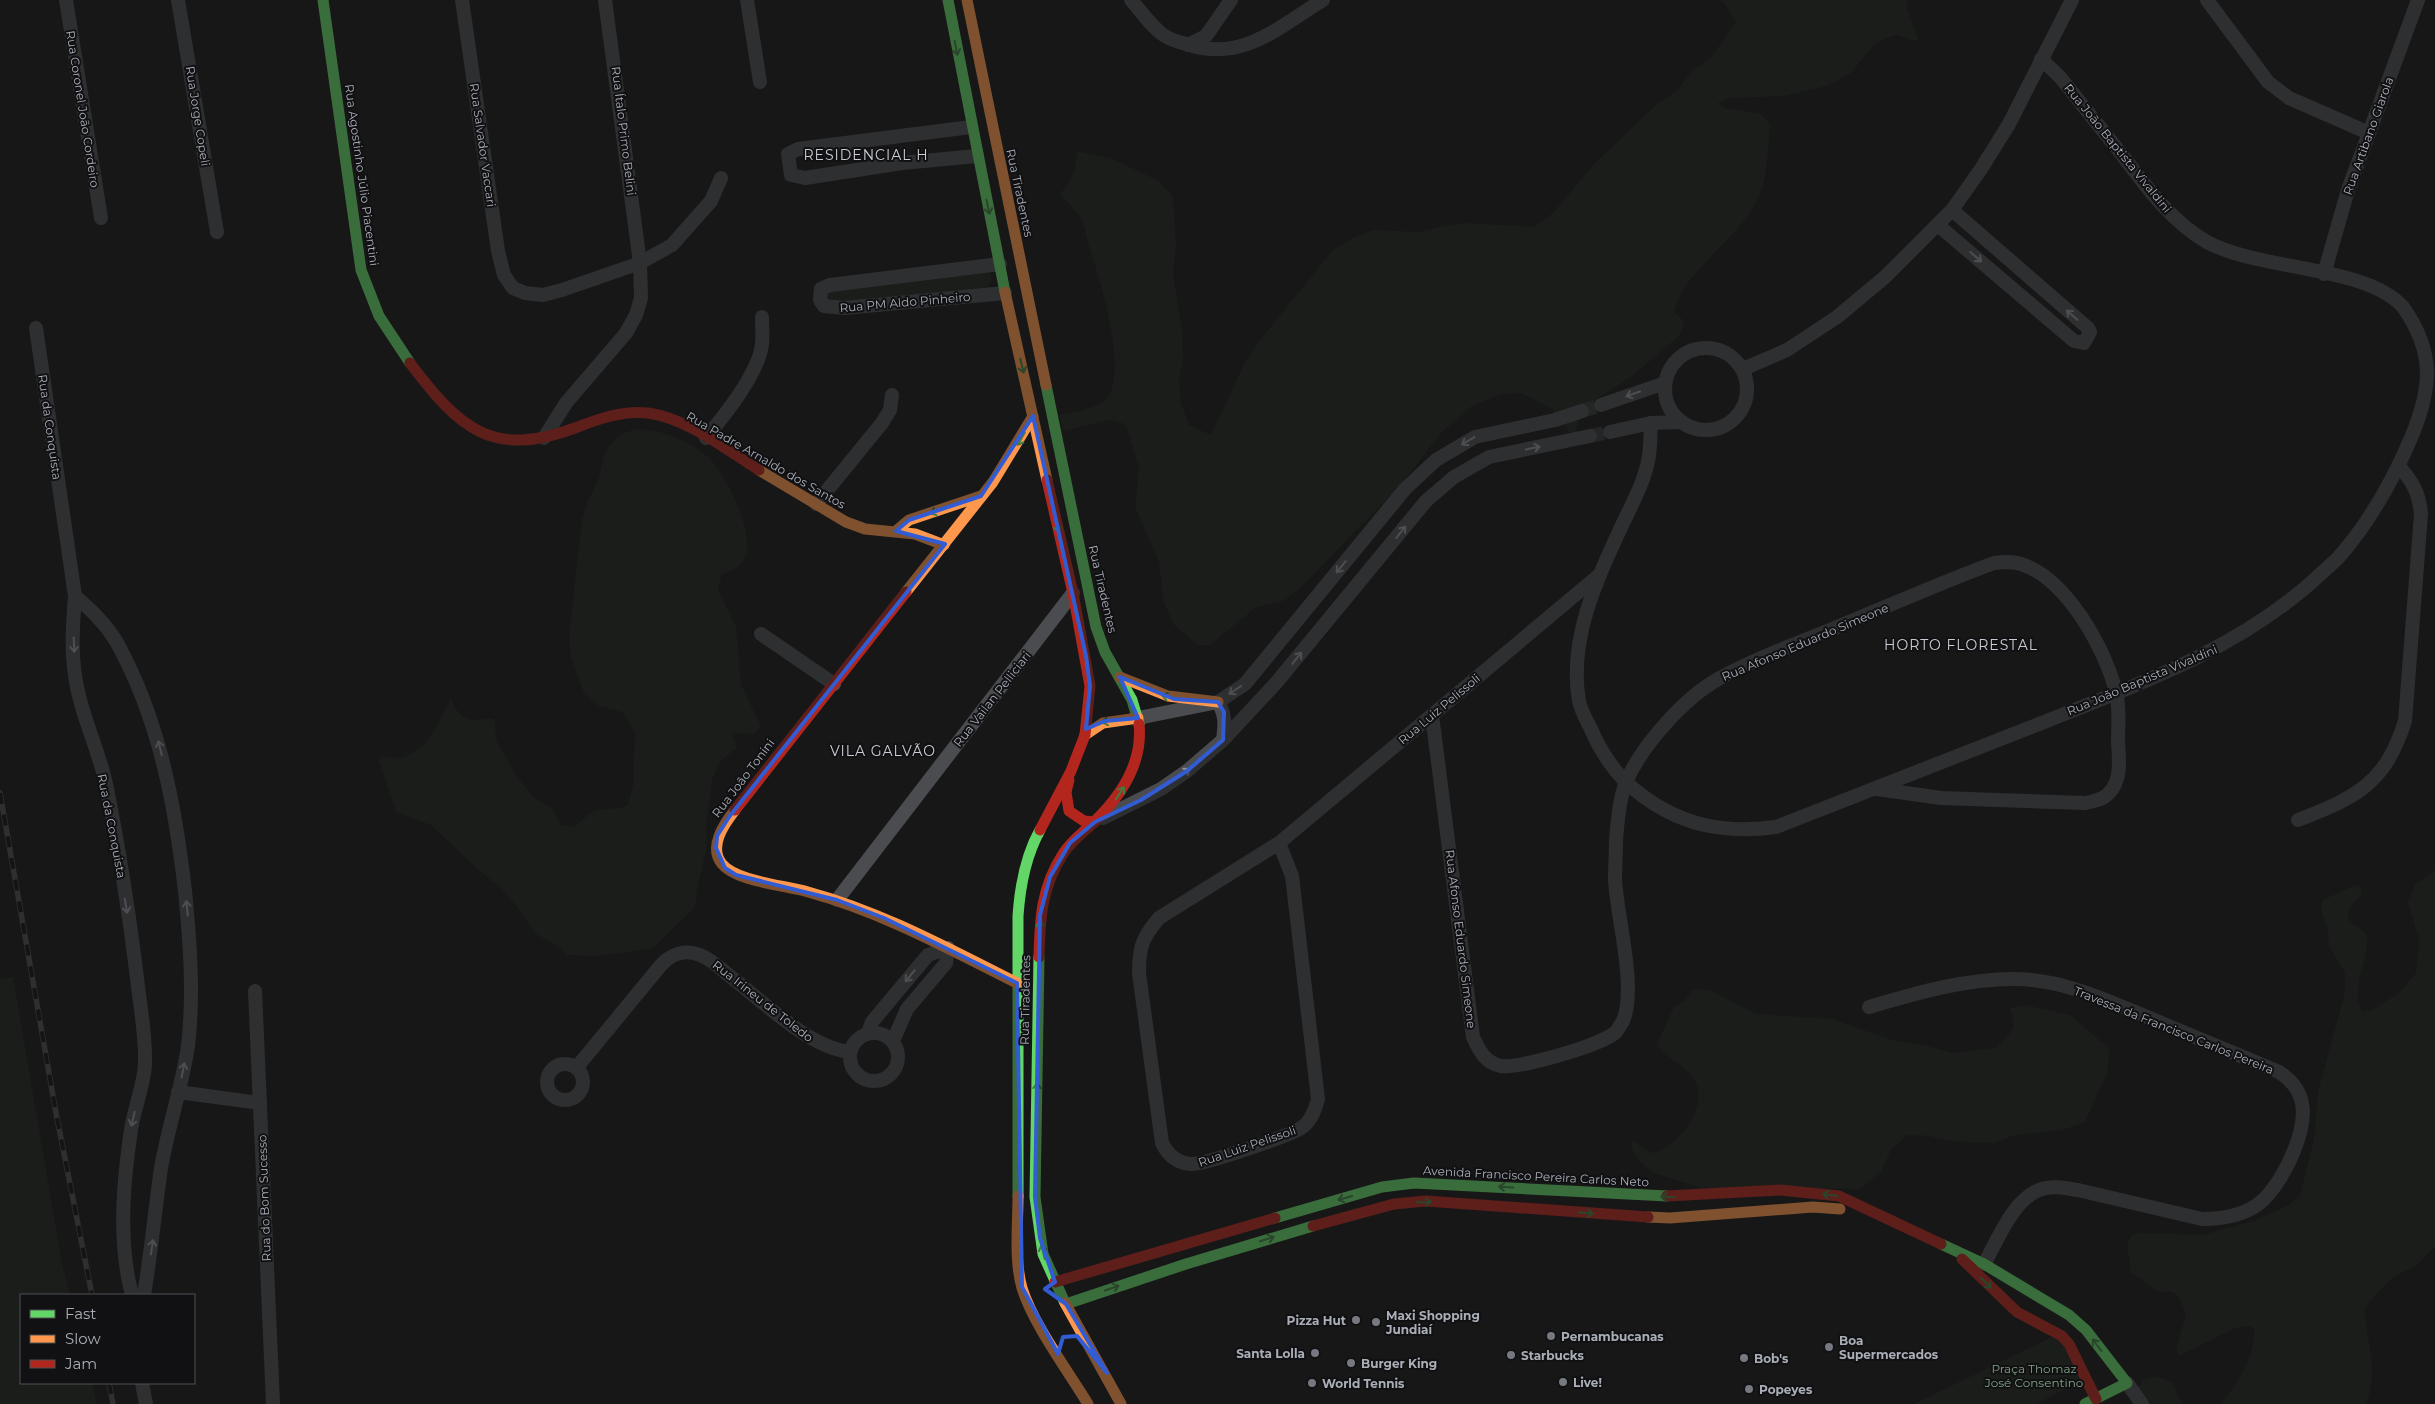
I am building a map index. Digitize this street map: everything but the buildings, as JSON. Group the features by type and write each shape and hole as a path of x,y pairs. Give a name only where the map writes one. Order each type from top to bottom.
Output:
{"street":[{"name":"Rua Coronel João Cordeiro","path":"66,0 101,218"},
{"name":"Rua Jorge Copeli","path":"178,0 217,232"},
{"name":"Rua Agostinho Júlio Piacentini","path":"323,0 361,270 375,309 394,341 415,370"},
{"name":"Rua Salvador Vaccari","path":"462,0 498,251 504,275 513,288 525,293 543,295 640,263"},
{"name":"Rua Ítalo Primo Belini","path":"544,438 566,404 626,333 636,315 641,298 640,263 605,0"},
{"path":"748,0 760,82"},
{"name":"Rua Tiradentes","path":"948,0 971,127 1005,293 1033,416 1033,459 1073,593 1090,686 1085,735 1071,771 1036,839 1025,867 1020,889 1018,916 1017,983 1019,1264 1022,1287 1032,1312 1062,1344 1088,1404"},
{"name":"Rua Tiradentes","path":"967,0 1096,627 1105,652 1120,677 1138,718 1138,750 1129,775 1112,804 1095,822 1070,843 1058,861 1050,877 1040,915 1035,1197 1040,1238 1045,1260 1055,1282 1107,1373 1122,1404"},
{"path":"1131,0 1161,34 1171,40 1207,51 1235,49 1253,43 1323,0"},
{"path":"1188,45 1206,36 1231,0"},
{"path":"1743,369 1787,350 1837,316 1885,277 1938,226 1952,210 1981,169 2009,124 2072,0"},
{"path":"2207,0 2268,82 2290,98 2369,134"},
{"name":"Rua Artibano Giarola","path":"2324,274 2348,190 2418,0"},
{"name":"Rua João Baptista Vivaldini","path":"1651,424 1648,461 1640,486 1599,576 1581,631 1576,666 1579,703 1597,743 1626,783 1650,802 1676,816 1708,826 1746,831 1776,827 2116,693 2203,655 2253,628 2288,603 2337,559 2374,509 2399,466 2428,399 2433,354 2418,324 2400,304 2377,289 2353,280 2243,256 2208,243 2182,225 2156,199 2060,77 2041,60"},
{"path":"971,127 798,149 788,154 791,175 805,178 902,163 977,156"},
{"path":"640,263 672,245 711,201 720,178"},
{"path":"1938,226 2074,342 2084,343 2088,340 2090,332 2088,328 1952,210"},
{"name":"Rua PM Aldo Pinheiro","path":"1000,264 830,285 821,289 820,300 824,306 844,308 1005,293"},
{"path":"706,438 732,406 752,370 762,346 762,317"},
{"name":"Rua da Conquista","path":"36,328 75,596 73,628 75,675 82,707 106,783 133,946 143,1028 145,1065 131,1129 124,1211 126,1271 132,1294"},
{"path":"1699,348 1712,348 1735,358 1743,369 1748,387 1745,405 1734,420 1718,428 1699,429 1682,422 1672,411 1666,398 1666,383 1669,371 1676,360 1687,352 1699,348"},
{"name":"Rua Padre Arnaldo dos Santos","path":"415,370 447,410 468,425 493,438 512,442 544,438 614,416 647,413 669,419 706,438 846,522 865,529 915,534 944,545"},
{"path":"1602,405 1666,383"},
{"path":"816,504 882,423 890,410 892,395"},
{"path":"1085,735 1095,725 1105,721 1138,718 1218,702 1244,684 1405,489 1436,460 1475,437 1555,420 1582,411"},
{"name":"Rua João Tonini","path":"1017,983 884,918 837,900 736,875 725,868 719,859 716,848 717,836 729,817 944,545 1007,461 1022,439 1033,416"},
{"path":"1610,432 1651,424 1682,422"},
{"path":"1071,771 1066,792 1069,811 1084,821 1095,822 1161,789 1187,771 1223,740 1276,683 1426,501 1454,477 1489,457 1590,436"},
{"path":"1007,461 1033,459"},
{"path":"2298,820 2334,806 2368,785 2384,768 2396,748 2405,721 2421,514 2419,496 2412,480 2399,466"},
{"path":"896,531 909,520 981,496"},
{"name":"Rua Afonso Eduardo Simeone","path":"1432,714 1473,1036 1479,1052 1490,1062 1502,1066 1517,1066 1580,1049 1616,1032 1623,1021 1628,991 1616,880 1616,840 1626,783 1647,747 1668,721 1690,699 1719,678 1777,652 1994,563 2009,562 2022,564 2040,574 2078,612 2096,640 2116,693 2119,766 2116,780 2110,793 2099,800 2085,803 1941,798 1876,789"},
{"name":"Rua Luiz Pelissoli","path":"1279,843 1292,876 1318,1099 1314,1112 1301,1128 1219,1158 1192,1165 1179,1162 1168,1154 1162,1143 1139,972 1139,950 1146,933 1159,918 1279,843 1599,576"},
{"name":"Rua Vailan Pelliciari","path":"837,900 1073,593"},
{"path":"75,596 96,614 119,648 137,684 156,736 168,780 181,858 191,949 188,1046 161,1168 153,1244 144,1294"},
{"path":"761,634 834,684"},
{"path":"1120,677 1153,693 1174,698 1218,702"},
{"path":"1218,702 1224,712 1226,723 1223,740"},
{"path":"868,1033 872,1022 928,954 948,948 946,963 907,1009 893,1041"},
{"name":"Rua Irineu de Toledo","path":"577,1067 661,965 672,956 686,952 708,959 816,1042 838,1051 850,1052"},
{"name":"Travessa da Francisco Carlos Pereira","path":"1869,1006 1932,989 1978,980 2016,979 2054,983 2095,996 2279,1072 2291,1080 2300,1095 2303,1116 2293,1154 2278,1182 2262,1202 2240,1215 2222,1219 2202,1219 2058,1186 2040,1190 2024,1200 1984,1264"},
{"name":"Rua do Bom Sucesso","path":"255,992 273,1404"},
{"path":"868,1033 881,1034 893,1041 898,1054 898,1061 892,1073 880,1080 874,1081 860,1076 852,1066 850,1052 856,1040 868,1033"},
{"path":"178,1092 260,1102"},
{"name":"Avenida Francisco Pereira Carlos Neto","path":"1055,1282 1382,1187 1414,1183 1680,1197 1780,1190 1839,1196 1984,1264 2068,1315 2086,1330 2127,1383"},
{"path":"1394,1204 1421,1187 1441,1184"},
{"path":"1576,1191 1595,1199 1603,1206 1607,1215"},
{"path":"1728,1194 1744,1200 1766,1201 1777,1204 1782,1210"},
{"name":"Avenida Francisco Pereira Carlos Neto","path":"1066,1304 1186,1264 1348,1215 1394,1204 1426,1201 1670,1218 1813,1207 1874,1214"},
{"name":"Avenida Francisco Pereira Carlos Neto","path":"1951,1249 2017,1312 2062,1336 2069,1344 2096,1398"},
{"path":"1019,1264 1033,1280"},
{"path":"1032,1312 1041,1296"},
{"path":"2038,1324 2057,1325 2068,1315"},
{"path":"1062,1344 1080,1338 1089,1355 1107,1373"},
{"path":"2085,1404 2127,1383 2142,1404"},
{"path":"142,1384 146,1404"}],"highlighted area":[{"path":"1033,416 1086,656 1090,686 1086,729 1105,721 1138,718 1120,677 1174,699 1218,702 1224,712 1223,740 1187,771 1141,800 1095,822 1070,843 1050,877 1040,915 1035,1197 1040,1238 1055,1282 1045,1289 1066,1304 1107,1373 1077,1336 1063,1337 1058,1354 1022,1287 1017,983 884,918 837,900 736,875 725,868 716,848 717,836 729,817 945,544 896,531 909,520 981,496"}],"green space":[{"path":"1715,0 1908,0 1906,5 1918,40 1913,41 1897,35 1884,39 1873,46 1851,73 1827,86 1784,96 1730,98 1718,103 1725,108 1761,114 1770,124 1767,165 1760,194 1747,217 1687,284 1679,298 1674,312 1681,318 1684,325 1679,336 1631,377 1587,405 1580,415 1575,434 1569,432 1552,409 1521,393 1501,394 1472,406 1442,432 1398,488 1298,590 1283,601 1255,608 1210,645 1198,645 1174,625 1164,603 1159,562 1135,507 1139,468 1127,428 1122,423 1109,420 1063,431 1060,415 1088,409 1104,401 1112,389 1115,372 1111,328 1085,229 1080,217 1060,194 1073,174 1077,151 1113,159 1157,180 1173,196 1176,247 1173,273 1182,331 1183,359 1179,379 1181,403 1189,425 1211,435 1244,364 1260,340 1332,251 1352,238 1374,230 1418,232 1467,223 1534,227 1553,213 1594,164 1658,103 1678,90 1690,73 1712,56 1736,22 1723,2"},
{"path":"985,271 990,273 992,281 987,287 838,303 829,302 825,297 829,291"},
{"path":"636,429 655,431 683,440 699,450 715,464 732,492 745,526 746,556 739,566 722,574 718,589 736,627 741,685 761,726 754,734 732,733 737,748 720,761 712,780 706,824 707,845 695,907 653,948 600,956 567,955 556,945 536,934 515,904 498,885 482,873 431,825 396,812 379,761 382,757 404,758 424,745 436,728 451,699 457,710 470,720 495,720 496,740 517,777 533,796 552,809 561,825 573,827 595,810 621,808 628,805 633,787 635,732 622,712 599,706 584,693 571,658 569,637 582,520 588,500 598,481 603,458 609,446 621,434"},
{"path":"2435,871 2435,1246 2416,1266 2393,1277 2364,1309 2372,1369 2370,1392 2366,1404 2220,1404 2244,1370 2252,1350 2254,1329 2249,1326 2235,1328 2179,1356 2176,1349 2186,1314 2180,1299 2175,1293 2158,1292 2131,1272 2127,1245 2131,1236 2138,1233 2203,1235 2253,1221 2289,1205 2300,1195 2314,1139 2318,1092 2345,992 2345,973 2329,946 2327,925 2321,911 2323,900 2355,885 2361,886 2362,894 2353,905 2349,918 2351,922 2365,933 2367,939 2358,993 2362,1011 2373,1010 2400,992 2416,973 2420,942 2408,903 2415,884"},
{"path":"13,977 62,1264 70,1294 20,1294 20,1384 92,1384 97,1404 0,1404 0,979"},
{"path":"1694,989 1710,990 1756,1014 1832,1019 1895,1041 1924,1045 1953,1053 1996,1048 2012,1031 2013,1022 2010,1008 2025,1005 2070,1015 2110,1049 2107,1073 2085,1122 2063,1130 2015,1135 1994,1143 1949,1141 1929,1136 1907,1135 1891,1150 1881,1172 1860,1189 1701,1188 1654,1173 1641,1163 1632,1149 1631,1143 1635,1141 1650,1152 1660,1151 1680,1136 1696,1110 1698,1090 1695,1081 1687,1070 1665,1054 1657,1044 1674,1007 1683,1002"},
{"name":"Praça Thomaz José Consentino","path":"2058,1334 2089,1377 2036,1404 1914,1404"},
{"path":"2155,1376 2172,1382 2182,1404 2146,1404 2138,1388 2143,1380"}],"tunnel":[{"path":"1582,411 1601,405"},
{"path":"1590,436 1610,432"}],"railway":[{"path":"0,793 56,1113 92,1294"},
{"path":"109,1384 113,1404"}],"traffic: fast":[{"path":"323,0 361,270 379,316 410,363"},
{"path":"948,0 1005,292"},
{"path":"1046,385 1096,627 1105,652 1132,700 1139,724"},
{"path":"1018,1196 1018,916 1024,872 1040,830"},
{"path":"1039,957 1035,1197 1043,1254 1065,1303"},
{"path":"1275,1218 1382,1187 1414,1183 1667,1196"},
{"path":"1066,1304 1186,1264 1313,1226"},
{"path":"1941,1244 1984,1264 2069,1315 2086,1330 2127,1383 2085,1404"}],"traffic: slow":[{"path":"967,0 1046,385"},
{"path":"1005,292 1047,480"},
{"path":"906,592 993,482 1033,416"},
{"path":"759,470 846,522 865,529 915,534 944,545"},
{"path":"896,531 909,520 981,496"},
{"path":"1120,677 1168,696 1218,702"},
{"path":"1085,735 1103,723 1138,718"},
{"path":"735,810 722,829 717,843 718,857 729,870 750,879 808,892 862,910 915,932 1017,983"},
{"path":"1018,1196 1017,1254 1022,1288 1042,1332 1088,1404"},
{"path":"1648,1217 1670,1218 1813,1207 1840,1209"},
{"path":"1065,1303 1121,1404"}],"traffic: jam":[{"path":"410,363 445,405 462,420 480,432 499,438 521,440 546,437 611,416 639,412 648,413 678,421 692,428 759,470"},
{"path":"1040,830 1071,771 1085,735 1090,686 1073,593 1047,480"},
{"path":"735,810 906,592"},
{"path":"1039,957 1041,917 1050,879 1066,849 1104,812 1128,778 1137,752 1139,724"},
{"path":"1069,780 1066,792 1069,811 1084,821 1095,822"},
{"path":"1667,1196 1780,1190 1839,1196 1941,1244"},
{"path":"1313,1226 1394,1204 1426,1201 1648,1217"},
{"path":"1055,1282 1275,1218"},
{"path":"1962,1259 2017,1312 2062,1336 2069,1344 2096,1399"}],"place":[{"name":"Pizza Hut","path":"1356,1320"},
{"name":"Maxi Shopping Jundiaí","path":"1376,1322"},
{"name":"Pernambucanas","path":"1551,1336"},
{"name":"Boa Supermercados","path":"1829,1347"},
{"name":"Santa Lolla","path":"1315,1353"},
{"name":"Starbucks","path":"1511,1355"},
{"name":"Bob's","path":"1744,1358"},
{"name":"Burger King","path":"1351,1363"},
{"name":"Live!","path":"1563,1382"},
{"name":"World Tennis","path":"1312,1383"},
{"name":"Popeyes","path":"1749,1389"}],"district":[{"name":"RESIDENCIAL H","path":"866,155"},
{"name":"HORTO FLORESTAL","path":"1961,645"},
{"name":"VILA GALVÃO","path":"883,751"}]}
